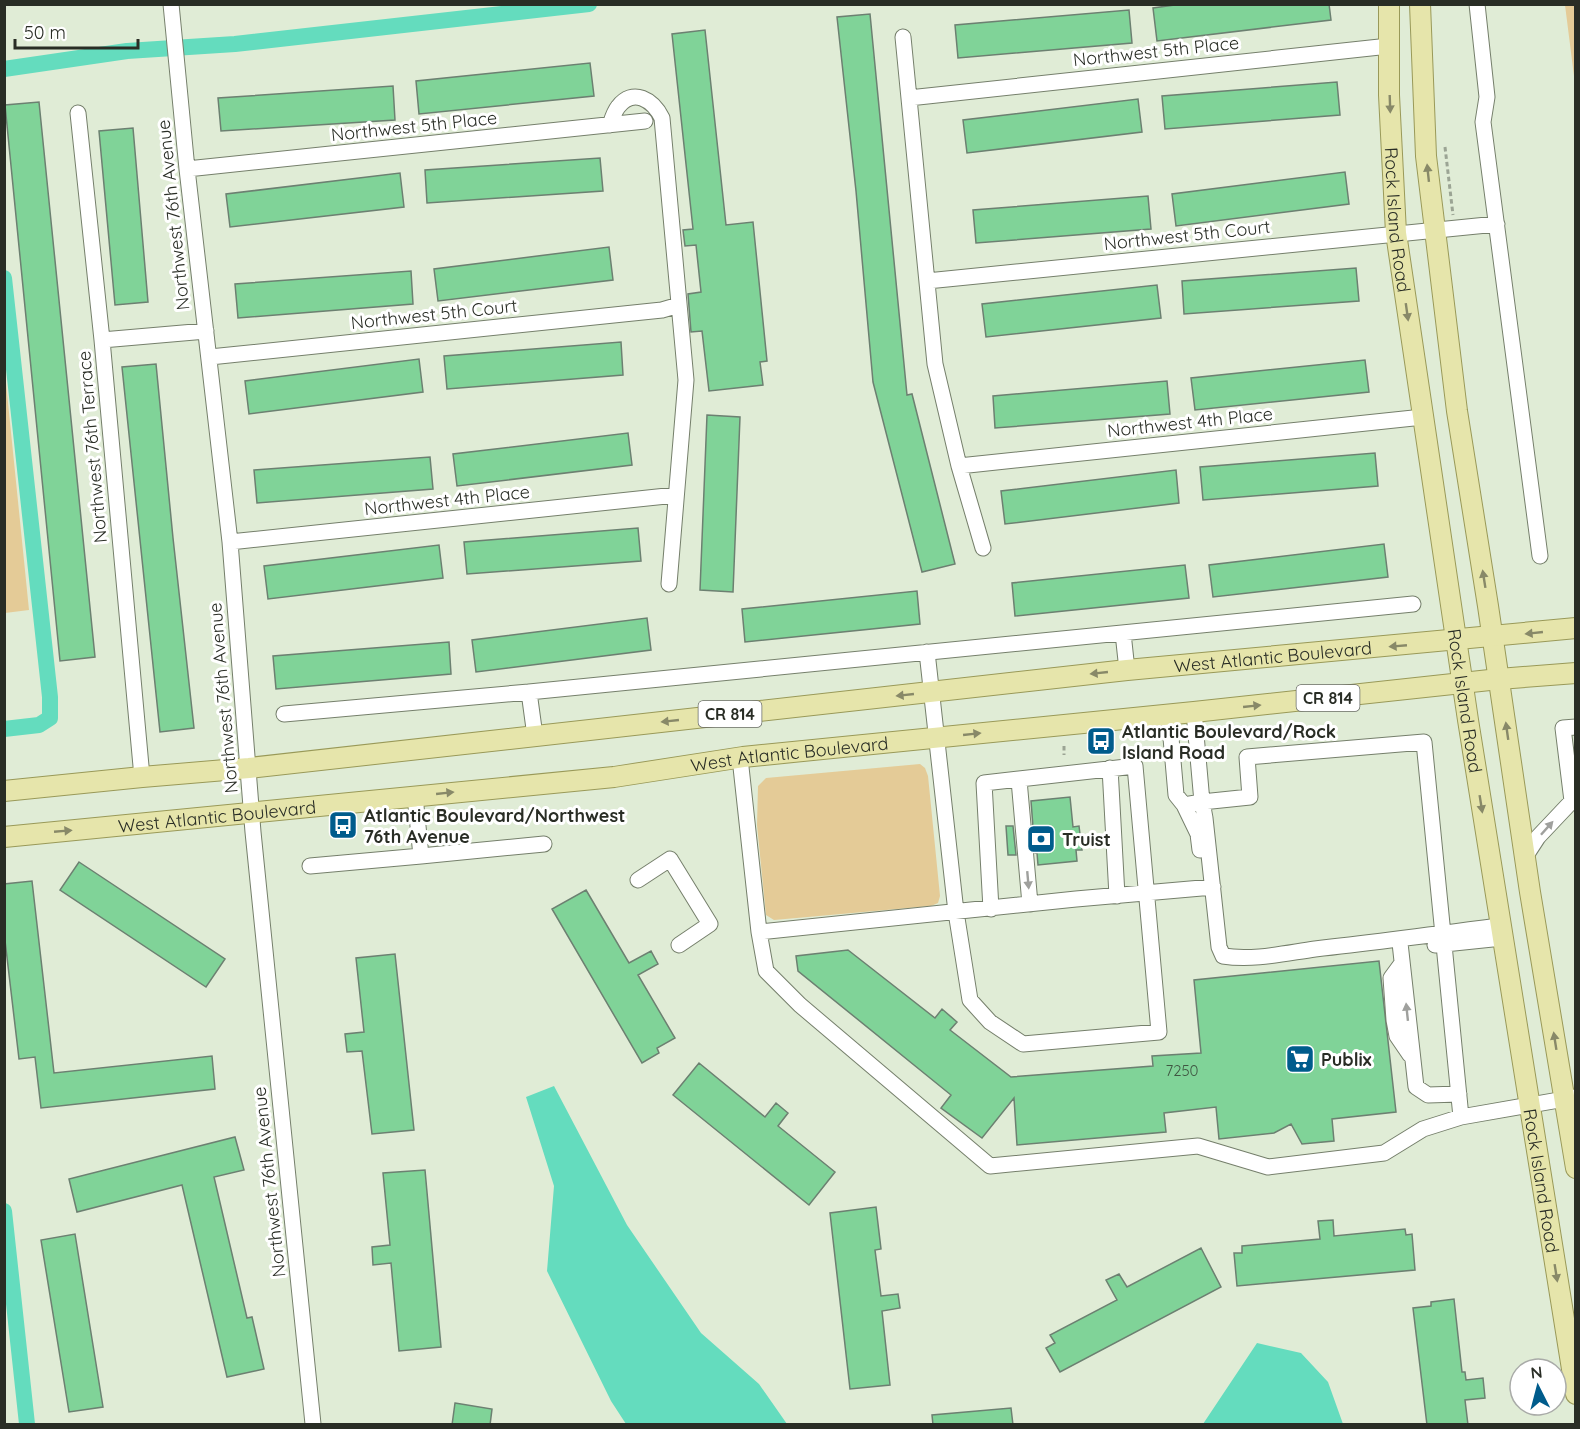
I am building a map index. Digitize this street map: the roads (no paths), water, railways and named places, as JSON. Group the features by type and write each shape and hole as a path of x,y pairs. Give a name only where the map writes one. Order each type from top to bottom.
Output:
{"main road":[{"name":"Rock Island Road","path":"1389,4 1391,154 1396,233 1500,932 1530,1104 1575,1394"},
{"name":"Rock Island Road","path":"1420,4 1426,156 1457,411 1525,857 1570,1098 1575,1168"},
{"name":"West Atlantic Boulevard","path":"4,791 249,768 1127,670 1575,628"},
{"name":"West Atlantic Boulevard","path":"4,837 614,777 743,757 1575,673"}],"street":[{"name":"Northwest 76th Avenue","path":"171,4 187,169 230,542 251,813 313,1425"},
{"path":"1477,4 1487,97 1484,122 1540,556"},
{"path":"903,37 935,364 983,548"},
{"name":"Northwest 5th Place","path":"909,98 1389,46"},
{"path":"610,125 618,107 632,98 643,98 650,101 657,107 662,118 686,380 672,495 669,584"},
{"name":"Northwest 76th Terrace","path":"78,113 102,340 142,777"},
{"name":"Northwest 5th Place","path":"187,169 645,121"},
{"name":"Northwest 5th Court","path":"927,281 1497,224"},
{"name":"Northwest 5th Court","path":"210,357 662,310 679,305"},
{"path":"102,340 206,331"},
{"name":"Northwest 4th Place","path":"961,466 1422,417"},
{"name":"Northwest 4th Place","path":"230,542 672,495"},
{"path":"284,714 529,692 1413,604"},
{"path":"1123,633 1127,670"},
{"path":"927,652 956,912 970,1000 990,1022 1023,1044 1160,1032 1135,766 984,783 991,909"},
{"path":"529,692 535,736"},
{"path":"1194,712 1218,947 1223,956 1269,955 1500,932"},
{"path":"1169,715 1176,795 1184,805 1198,834 1213,956 1220,963 1239,964 1500,932"},
{"path":"1525,857 1538,837 1574,801 1563,728 1575,727"},
{"path":"1184,805 1250,797 1247,757 1424,742 1461,1117"},
{"path":"740,758 759,932 766,971 800,1005 990,1166 1198,1146 1268,1167 1384,1153 1423,1130 1461,1117 1570,1098"},
{"path":"1110,768 1117,896"},
{"path":"1019,780 1030,904"},
{"path":"415,796 421,856"},
{"path":"310,866 544,844"},
{"path":"638,880 670,859 710,924 679,945"},
{"path":"759,932 1213,887"},
{"path":"1400,943 1416,1087 1428,1095 1459,1094"}],"water":[{"path":"554,1086 627,1225 701,1333 759,1384 787,1424 626,1424 611,1401 547,1271 554,1186 526,1097"},
{"path":"1257,1343 1301,1353 1328,1382 1343,1424 1203,1424"}],"waterway":[{"path":"4,69 127,51 235,44 589,4"},
{"path":"4,278 50,697 50,718 39,725 4,729"},
{"path":"4,1211 27,1424"}],"place":[{"name":"Atlantic Boulevard/Rock Island Road","path":"1101,741"},
{"name":"Atlantic Boulevard/Northwest 76th Avenue","path":"343,825"},
{"name":"Truist","path":"1041,839"},
{"name":"Publix","path":"1300,1059"}]}
